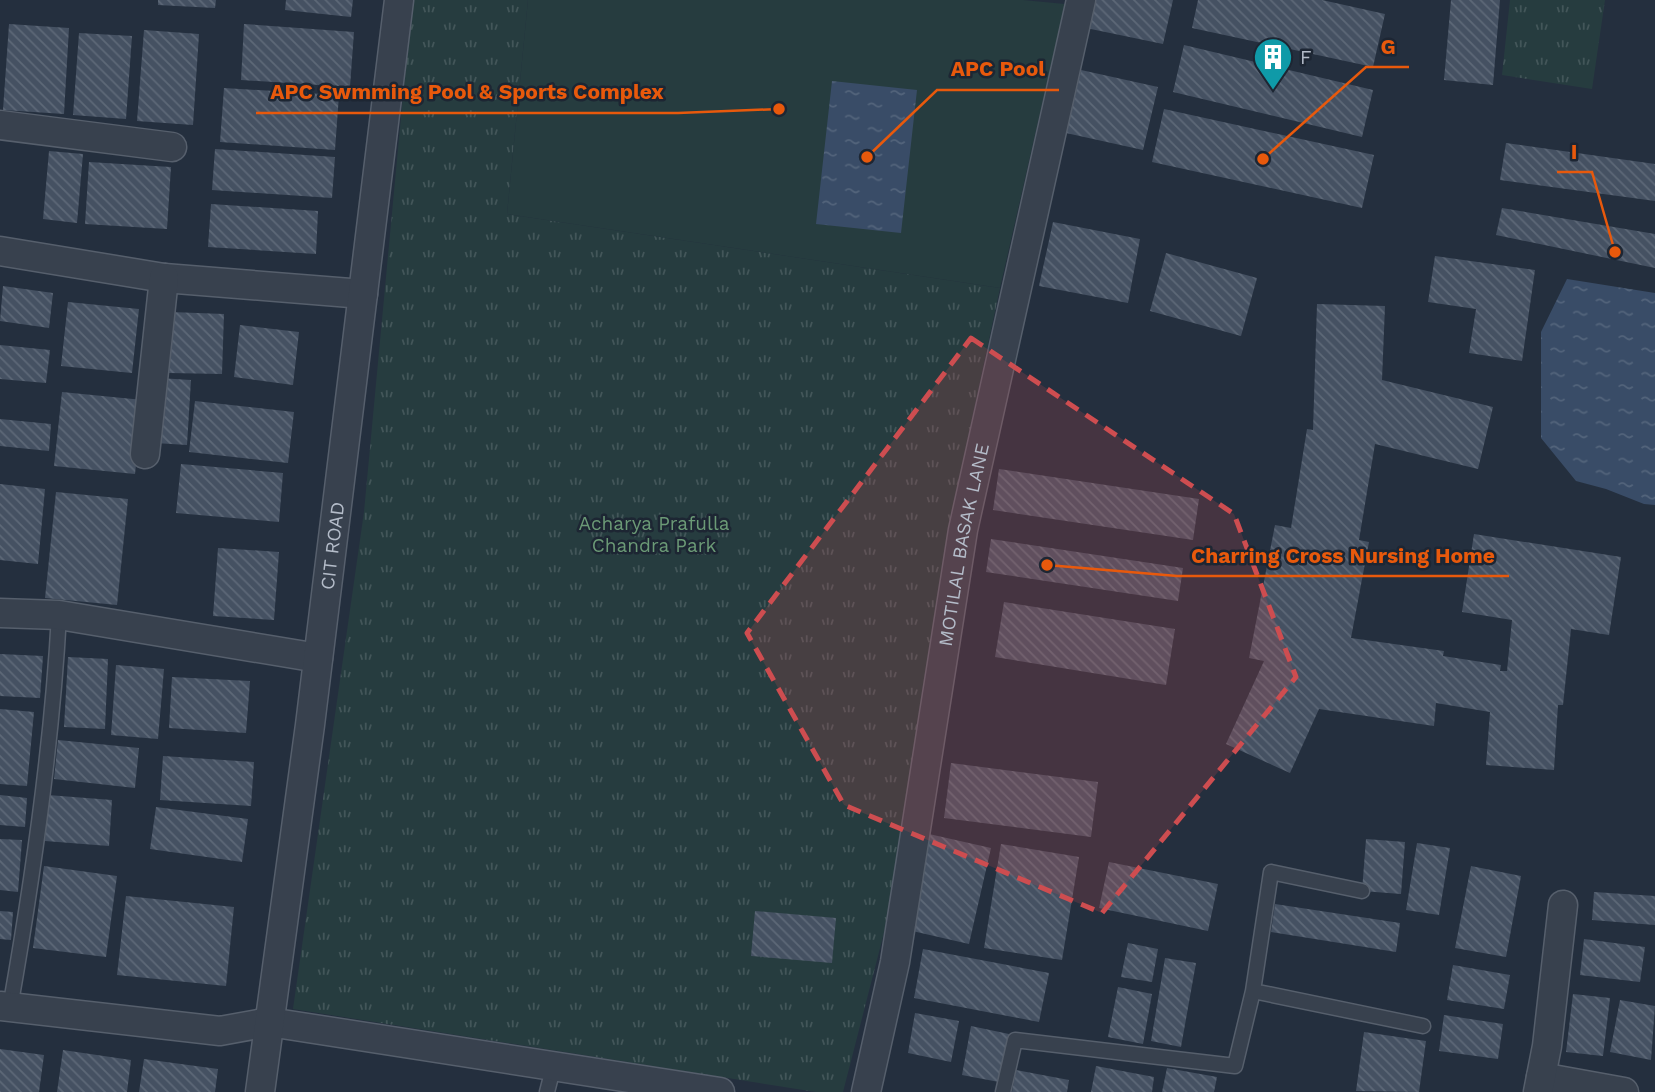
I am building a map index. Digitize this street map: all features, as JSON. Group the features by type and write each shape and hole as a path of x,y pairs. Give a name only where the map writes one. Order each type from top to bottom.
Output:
{"street":[{"name":"CIT ROAD","path":"260,1092 318,658 398,0"},
{"name":"MOTILAL BASAK LANE","path":"866,1092 895,962 963,530 1081,0"},
{"path":"0,125 172,147"},
{"path":"0,251 164,278 363,294"},
{"path":"145,454 164,278"},
{"path":"0,613 59,615 318,658"},
{"path":"1563,905 1539,1085 1624,1092"},
{"path":"5,1007 220,1031 269,1022 550,1079 720,1092"}],"lane":[{"path":"5,1007 33,880 55,684 59,615"},
{"path":"1003,1092 1015,1040 1236,1066 1253,991 1271,872 1362,891"},
{"path":"1253,991 1423,1026"}],"highlighted area":[{"path":"971,338 1234,514 1296,677 1102,913 844,805 747,633"}],"green space":[{"name":"Acharya Prafulla Chandra Park","path":"412,0 528,0 507,214 1000,288 950,522 897,882 843,1092 816,1092 293,1009 364,512"},
{"path":"528,0 1023,0 1065,4 1000,288 507,214"},
{"path":"1510,0 1605,0 1592,89 1502,75"}],"water":[{"path":"832,81 917,90 901,233 816,224"},
{"path":"1567,279 1655,293 1655,505 1644,504 1576,481 1541,438 1541,332"}],"building":[{"path":"158,0 216,0 215,8 158,5"},
{"path":"286,0 353,0 351,17 285,10"},
{"path":"1092,0 1173,0 1163,44 1086,28"},
{"path":"1198,0 1322,0 1385,14 1373,67 1192,28"},
{"path":"1451,0 1500,0 1493,85 1444,80"},
{"path":"9,24 69,28 64,114 3,110"},
{"path":"244,24 354,32 350,87 241,80"},
{"path":"144,30 199,34 193,125 137,121"},
{"path":"79,33 132,36 126,119 73,115"},
{"name":"F","path":"1184,45 1373,90 1362,137 1173,92"},
{"path":"1081,70 1158,87 1143,150 1066,133"},
{"path":"224,88 339,95 335,150 220,142"},
{"path":"1164,109 1374,155 1362,208 1152,162"},
{"path":"1506,143 1655,164 1655,201 1500,180"},
{"path":"215,149 335,157 332,198 212,190"},
{"path":"49,151 83,154 77,223 43,219"},
{"path":"89,162 171,167 167,229 85,224"},
{"path":"211,204 318,211 316,254 208,247"},
{"path":"1502,208 1655,234 1655,268 1496,235"},
{"path":"1053,222 1140,239 1128,303 1039,286"},
{"path":"1166,253 1257,278 1241,336 1150,311"},
{"path":"1435,256 1535,270 1522,361 1469,353 1476,309 1428,302"},
{"path":"3,286 53,293 49,328 0,321"},
{"path":"68,302 139,309 132,373 61,366"},
{"path":"1317,304 1385,306 1382,380 1493,407 1478,469 1375,444 1359,540 1369,542 1351,638 1444,651 1443,656 1501,665 1500,671 1507,671 1512,620 1462,612 1474,534 1621,557 1609,635 1571,629 1563,705 1558,705 1554,770 1486,765 1490,712 1436,703 1434,726 1319,709 1290,773 1226,744 1264,661 1249,658 1275,525 1291,528 1307,429 1313,430"},
{"path":"171,312 224,314 222,374 169,373"},
{"path":"240,325 299,332 293,385 234,377"},
{"path":"0,345 50,350 46,383 0,379"},
{"path":"159,378 191,380 187,445 155,443"},
{"path":"62,392 143,400 135,474 54,466"},
{"path":"195,401 294,412 288,463 189,452"},
{"path":"0,419 51,424 49,451 0,446"},
{"path":"181,464 283,473 279,522 176,513"},
{"path":"999,469 1199,499 1193,540 993,510"},
{"path":"0,484 45,489 38,564 0,560"},
{"path":"56,492 128,499 117,605 45,598"},
{"path":"991,539 1183,568 1178,601 986,572"},
{"path":"218,548 279,552 274,620 213,616"},
{"path":"1004,602 1175,629 1166,685 995,657"},
{"path":"0,654 43,656 40,698 0,696"},
{"path":"68,657 108,659 105,729 64,727"},
{"path":"116,665 164,669 158,739 111,735"},
{"path":"172,677 250,681 246,733 169,728"},
{"path":"0,709 34,712 27,786 0,784"},
{"path":"58,740 139,748 135,788 54,779"},
{"path":"163,756 254,762 251,806 160,800"},
{"path":"951,763 1098,782 1091,837 944,818"},
{"path":"0,795 27,798 25,827 0,825"},
{"path":"48,795 112,800 109,846 45,841"},
{"path":"156,807 248,819 242,862 150,849"},
{"path":"929,834 991,848 969,944 908,930"},
{"path":"0,839 22,840 18,892 0,890"},
{"path":"1366,839 1405,842 1401,894 1362,891"},
{"path":"1417,843 1450,848 1439,915 1406,910"},
{"path":"1001,844 1079,857 1062,960 984,948"},
{"path":"1109,862 1218,884 1208,931 1099,908"},
{"path":"44,866 117,876 106,957 33,948"},
{"path":"1471,866 1521,876 1506,957 1455,948"},
{"path":"1594,892 1655,896 1655,925 1592,920"},
{"path":"126,896 234,907 226,986 117,975"},
{"path":"1275,904 1400,923 1396,952 1271,932"},
{"path":"0,911 13,912 11,940 0,939"},
{"path":"755,911 836,918 832,963 751,956"},
{"path":"1584,939 1645,947 1640,982 1580,975"},
{"path":"1128,943 1158,949 1152,982 1121,977"},
{"path":"923,949 1049,973 1039,1022 914,998"},
{"path":"1165,958 1196,963 1181,1047 1151,1041"},
{"path":"1453,965 1510,975 1504,1009 1447,1000"},
{"path":"1118,987 1152,994 1143,1044 1108,1037"},
{"path":"1573,994 1610,998 1603,1056 1566,1052"},
{"path":"1620,1000 1655,1006 1651,1060 1610,1052"},
{"path":"915,1013 959,1021 951,1062 908,1053"},
{"path":"1444,1015 1503,1024 1498,1059 1439,1051"},
{"path":"971,1026 1009,1034 999,1082 962,1075"},
{"path":"1364,1032 1426,1041 1419,1092 1356,1091"},
{"path":"0,1049 44,1055 39,1092 0,1092"},
{"path":"63,1050 131,1060 127,1092 57,1092"},
{"path":"144,1059 218,1069 215,1092 139,1092"},
{"path":"1096,1066 1154,1077 1152,1092 1091,1092"},
{"path":"1167,1068 1217,1077 1214,1092 1162,1092"},
{"path":"1016,1070 1069,1080 1067,1092 1012,1092"}],"place":[{"name":"F","path":"1273,91"},
{"name":"APC Swmming Pool & Sports Complex","path":"779,109"},
{"name":"APC Pool","path":"867,157"},
{"name":"G","path":"1263,159"},
{"name":"I","path":"1615,252"},
{"name":"Charring Cross Nursing Home","path":"1047,565"}]}
